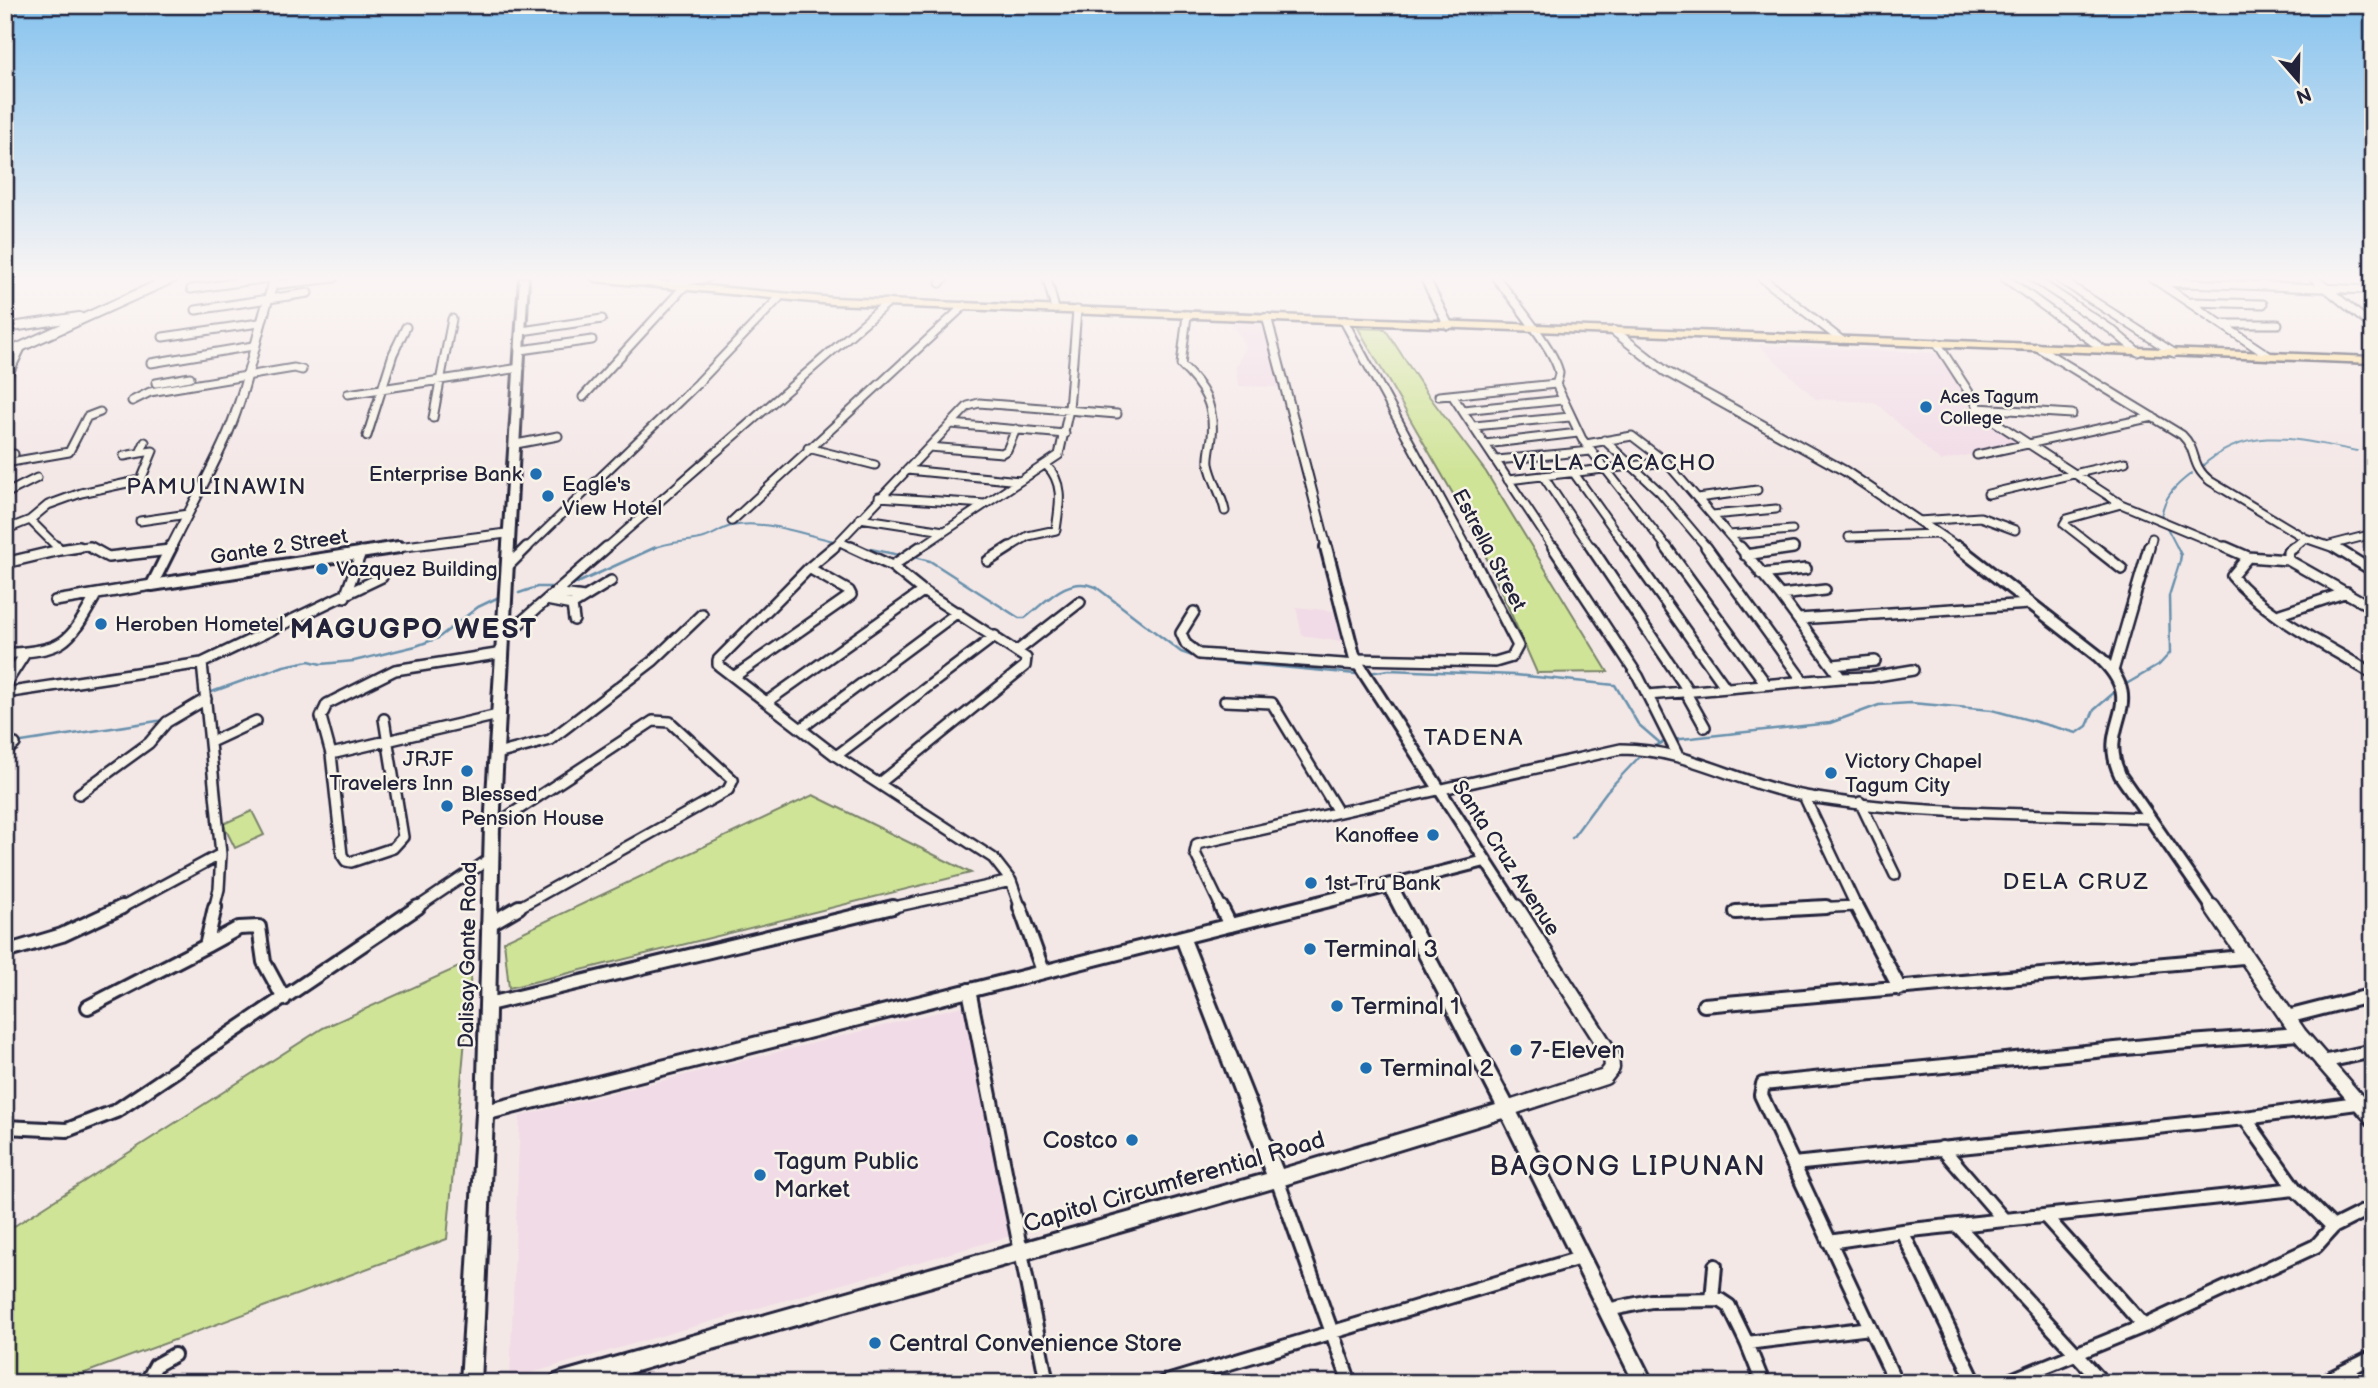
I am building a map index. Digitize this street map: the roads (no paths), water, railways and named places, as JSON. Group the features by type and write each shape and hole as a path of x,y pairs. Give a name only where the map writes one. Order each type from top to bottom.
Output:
{"highway":[{"path":"1930,343 2373,360"}],"main road":[{"name":"Dalisay Gante Road","path":"471,1383 485,1112 492,827 521,343"},
{"path":"485,1112 1390,885 1507,1109 1644,1383"},
{"path":"1182,936 1278,1179"},
{"name":"Capitol Circumferential Road","path":"560,1383 607,1376 1507,1109"}],"street":[{"path":"5,354 32,343"},
{"path":"152,585 225,440 247,375 254,343"},
{"path":"367,436 398,343"},
{"path":"433,418 447,343"},
{"path":"521,350 572,343"},
{"path":"583,397 633,343"},
{"path":"509,565 736,343"},
{"path":"505,636 841,343"},
{"path":"732,521 924,343"},
{"path":"892,566 1047,466 1063,449 1074,343"},
{"path":"1183,343 1181,365 1200,383 1211,406 1213,422 1209,464 1225,510"},
{"name":"Santa Cruz Avenue","path":"1273,343 1356,662 1581,1008 1613,1062 1605,1077 1507,1109"},
{"name":"Estrella Street","path":"1356,343 1436,487 1518,646 1512,657 1495,662 1356,662"},
{"path":"1543,343 1559,374 1556,384 1578,433 1766,684"},
{"path":"1627,343 1671,375 1845,471 1937,534 2113,671 2124,694 2111,744 2111,755 2120,775 2299,1034 2373,1119"},
{"path":"1937,343 1977,408 2121,504 2248,557 2288,560 2373,608"},
{"path":"2094,343 2104,350"},
{"path":"2127,343 2138,352"},
{"path":"2158,343 2174,353"},
{"path":"2250,343 2269,356"},
{"path":"151,363 253,346"},
{"path":"2037,347 2189,441 2195,465 2204,477 2305,538 2330,545 2368,565 2373,571"},
{"path":"5,381 22,348"},
{"path":"132,401 143,394 247,375 294,368 302,370"},
{"path":"348,394 520,368"},
{"path":"156,383 191,374 188,386"},
{"path":"1438,396 1556,384"},
{"path":"1452,395 1497,460 1648,695 1676,754"},
{"path":"1463,411 1562,400"},
{"path":"1043,971 1010,881 993,858 836,756 803,727 718,664 718,660 809,568 840,542 879,497 968,406 976,403 1068,408 1117,414"},
{"path":"1977,408 2072,414"},
{"path":"5,463 69,452 88,417 100,412"},
{"path":"1474,426 1570,416"},
{"path":"1977,455 2153,417"},
{"path":"951,424 1065,434"},
{"path":"929,447 1002,453 1007,450 1016,429"},
{"path":"1485,444 1578,433"},
{"path":"516,444 558,436"},
{"path":"1497,460 1588,448 1604,440 1632,436 1666,462 1698,498 1780,595 1841,678"},
{"path":"1604,440 1636,466 1727,577 1803,681"},
{"path":"140,453 145,442"},
{"path":"808,448 875,465"},
{"path":"5,530 30,520 48,505 81,493 141,480 153,451 124,456"},
{"path":"1508,480 1666,462"},
{"path":"1988,494 2125,462"},
{"path":"988,561 1028,536 1056,530 1059,481 1056,472 1047,466"},
{"path":"907,470 1020,481"},
{"path":"1573,472 1726,688"},
{"path":"1543,476 1688,692 1705,727"},
{"path":"5,494 37,478"},
{"path":"1698,498 1757,489"},
{"path":"879,497 985,504"},
{"path":"2121,504 2067,519 2064,524 2122,569"},
{"path":"1712,515 1776,509"},
{"path":"139,522 188,514"},
{"path":"1918,521 1982,516 2001,521 2015,530"},
{"path":"860,518 944,531"},
{"path":"30,520 60,550"},
{"path":"1729,535 1792,530"},
{"name":"Gante 2 Street","path":"55,601 361,552 510,533"},
{"path":"1849,537 1937,534"},
{"path":"2330,545 2373,534"},
{"path":"2113,671 2152,538"},
{"path":"2288,560 2288,552 2305,538"},
{"path":"840,542 892,566 923,591 1026,658 1025,666 880,783"},
{"path":"5,564 88,545 104,556 114,557 170,550"},
{"path":"1745,555 1793,548"},
{"path":"345,597 361,552"},
{"path":"2248,557 2234,570 2231,576 2234,580 2280,614 2373,674"},
{"path":"735,676 851,595 849,591 809,568"},
{"path":"1761,574 1806,569"},
{"path":"5,693 202,663 382,577"},
{"path":"546,600 572,605 611,581"},
{"path":"1780,595 1825,590"},
{"path":"768,701 923,591"},
{"path":"2280,614 2347,592"},
{"path":"555,593 584,597"},
{"path":"5,654 56,648 67,643 96,594"},
{"path":"1017,651 1080,603"},
{"path":"1798,618 2030,604"},
{"path":"572,605 574,620"},
{"path":"803,727 958,612"},
{"path":"1194,612 1181,633 1186,644 1199,654 1356,662"},
{"path":"497,754 550,740 653,661 702,614"},
{"path":"836,756 995,636"},
{"path":"5,685 26,652"},
{"path":"384,719 403,837 393,848 351,862 346,861 342,855 331,754 321,717 327,704 394,670 503,653"},
{"path":"1833,665 1875,661"},
{"path":"202,663 221,854 219,889 206,946"},
{"path":"1648,695 1871,677 1913,670"},
{"path":"79,794 139,751 167,722 206,696"},
{"path":"1225,701 1272,703 1338,812"},
{"path":"331,754 498,715"},
{"path":"211,742 256,721"},
{"path":"488,925 729,790 733,780 670,722 653,721 492,827"},
{"path":"5,752 15,744"},
{"path":"1230,925 1195,853 1197,844 1440,792 1599,752 1637,748 1676,754 1772,789 1804,796 1860,802 2150,818"},
{"path":"1804,796 1856,906 1900,989"},
{"path":"1860,802 1895,875"},
{"path":"5,952 43,944 70,933 221,854"},
{"path":"5,1127 67,1130 97,1120 152,1088 491,858"},
{"path":"1390,885 1485,861"},
{"path":"489,1004 757,938 1010,881"},
{"path":"1736,912 1856,906"},
{"path":"88,1007 242,927 253,924 259,927 264,962 284,999"},
{"path":"1704,1005 2244,957"},
{"path":"968,990 1022,1251 1046,1383"},
{"path":"2287,1017 2373,995"},
{"path":"1896,1383 1761,1095 1763,1084 2176,1043 2299,1034"},
{"path":"2322,1062 2373,1051"},
{"path":"1793,1164 2245,1118 2357,1103"},
{"path":"2245,1118 2295,1189 2333,1227"},
{"path":"1942,1148 2004,1220"},
{"path":"1278,1179 1350,1383"},
{"path":"1829,1242 1902,1231 2295,1189"},
{"path":"2004,1383 2144,1326 2316,1246 2333,1227 2373,1207"},
{"path":"2046,1217 2144,1326"},
{"path":"1958,1226 2103,1383"},
{"path":"1902,1231 1975,1383"},
{"path":"1163,1383 1580,1258"},
{"path":"1712,1300 1715,1266"},
{"path":"1606,1310 1651,1301 1720,1300 1730,1306 1763,1383"},
{"path":"1747,1343 1870,1328"},
{"path":"146,1383 156,1365 174,1355"},
{"path":"2320,1383 2373,1357"}],"waterway":[{"path":"2201,467 2219,453 2238,444 2276,438 2357,451"},
{"path":"2161,517 2172,492 2192,473"},
{"path":"656,547 704,538 727,527 744,524 782,528 834,541"},
{"path":"2166,526 2178,549"},
{"path":"573,585 656,547"},
{"path":"652,549 656,547"},
{"path":"860,547 866,549"},
{"path":"861,547 899,555"},
{"path":"2128,683 2159,665 2170,653 2169,596 2180,561 2178,549"},
{"path":"914,557 930,561 1019,618 1025,618 1066,587 1085,584 1096,587 1181,652 1204,660 1356,674"},
{"path":"519,593 537,587 555,587"},
{"path":"209,693 284,666 309,661 321,664 354,661 416,646 438,638 478,607 499,597"},
{"path":"1369,673 1389,670 1515,675 1615,685 1638,724 1660,743"},
{"path":"1672,740 1830,723 1879,705 1911,703 1992,710 2077,733 2087,726 2094,710 2117,690"},
{"path":"182,709 202,695"},
{"path":"15,743 164,720"},
{"path":"1653,747 1664,742"},
{"path":"1572,838 1607,791 1640,756"}],"place":[{"name":"Aces Tagum College","path":"1926,407"},
{"name":"Enterprise Bank","path":"536,474"},
{"name":"Eagle's View Hotel","path":"548,496"},
{"name":"Vazquez Building","path":"322,569"},
{"name":"Heroben Hometel","path":"101,624"},
{"name":"JRJF Travelers Inn","path":"467,771"},
{"name":"Victory Chapel Tagum City","path":"1831,773"},
{"name":"Blessed Pension House","path":"447,806"},
{"name":"Kanoffee","path":"1433,835"},
{"name":"1st Tru Bank","path":"1311,883"},
{"name":"Terminal 3","path":"1310,949"},
{"name":"Terminal 1","path":"1337,1006"},
{"name":"7-Eleven","path":"1516,1050"},
{"name":"Terminal 2","path":"1366,1068"},
{"name":"Costco","path":"1132,1140"},
{"name":"Tagum Public Market","path":"760,1175"},
{"name":"Central Convenience Store","path":"875,1343"}],"district":[{"name":"VILLA CACACHO","path":"1615,463"},
{"name":"PAMULINAWIN","path":"217,487"},
{"name":"MAGUGPO WEST","path":"414,629"},
{"name":"TADENA","path":"1474,738"},
{"name":"DELA CRUZ","path":"2076,882"},
{"name":"BAGONG LIPUNAN","path":"1628,1166"}]}
